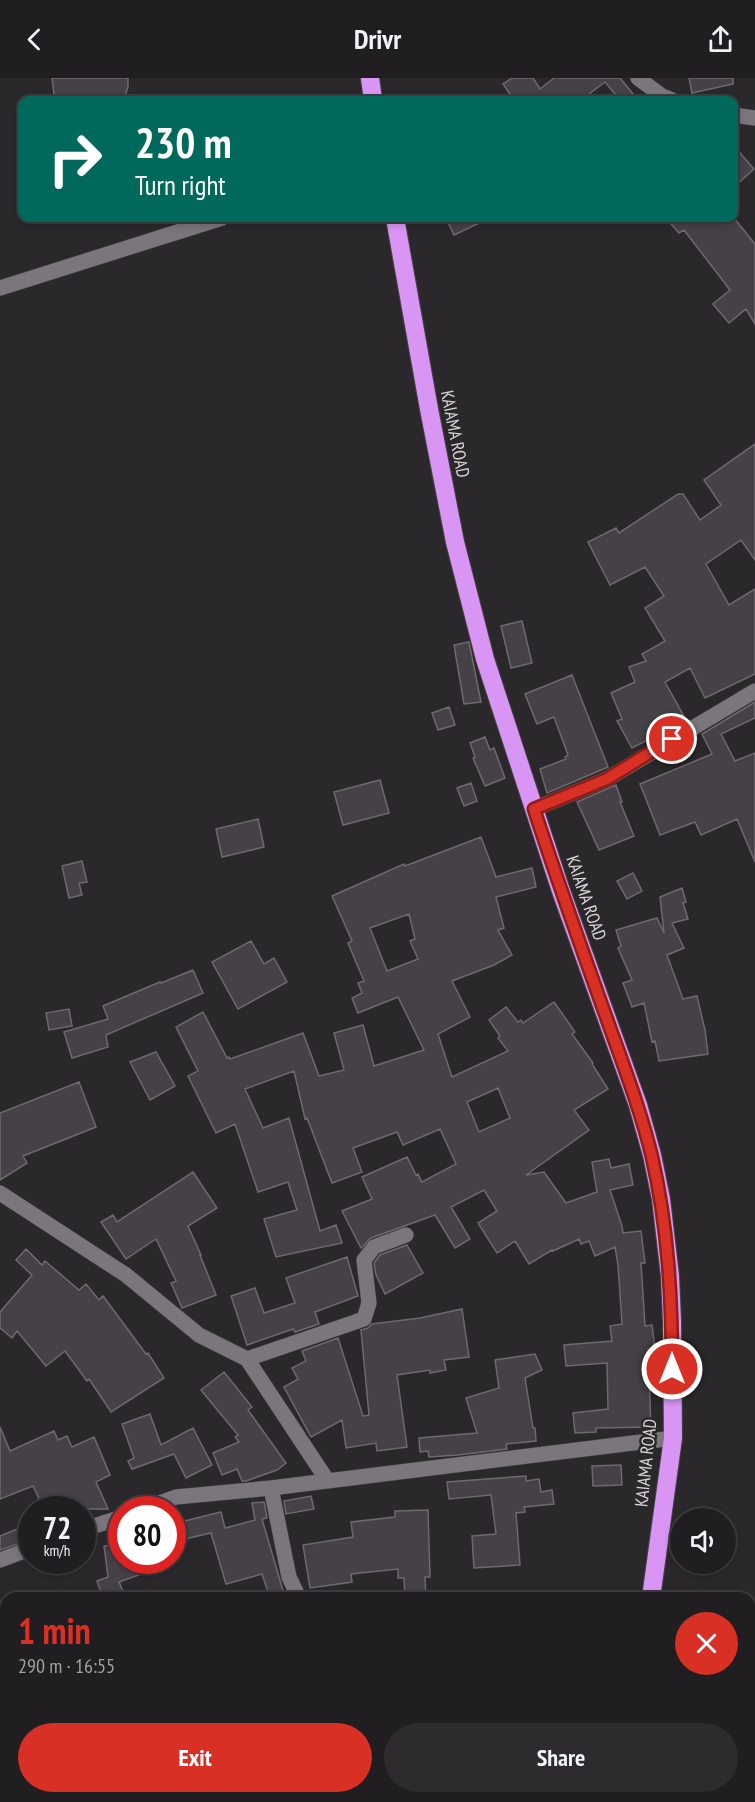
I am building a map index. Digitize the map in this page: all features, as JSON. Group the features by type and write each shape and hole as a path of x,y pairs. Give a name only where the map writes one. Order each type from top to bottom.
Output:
{"highway":[{"path":"369,78 373,96"},
{"name":"KAIAMA ROAD","path":"396,222 455,542 485,659 561,891 638,1105 652,1155 662,1208 670,1276 673,1438 652,1592"}],"street":[{"path":"638,78 662,96"},
{"path":"738,116 755,118"},
{"path":"0,288 209,222"},
{"path":"534,809 607,779 755,691"},
{"path":"0,1193 126,1275 199,1335 247,1359 327,1480"},
{"path":"247,1359 364,1319 369,1303 364,1260 374,1248 406,1235"},
{"path":"186,1496 271,1488 673,1438"},
{"path":"271,1488 289,1577 296,1592"},
{"path":"0,1560 18,1553"}],"building":[{"path":"52,78 128,78 125,96 55,96"},
{"path":"512,78 533,78 540,89 554,78 620,78 635,96 617,96 605,82 586,96 511,96 503,84"},
{"path":"689,78 733,78 733,84 692,93"},
{"path":"738,151 754,169 738,183"},
{"path":"448,222 482,222 454,235"},
{"path":"669,222 737,222 755,244 755,324 746,309 729,323 713,304 730,290 684,230 679,233"},
{"path":"755,444 755,560 741,540 706,564 729,605 755,589 755,674 705,698 690,668 665,682 686,720 632,748 617,721 622,719 611,693 635,682 629,667 646,661 642,654 665,641 645,608 664,596 645,567 610,585 588,542 616,528 619,533 678,494 683,494 700,520 721,505 704,480"},
{"path":"522,621 532,663 511,668 501,626"},
{"path":"469,642 481,702 464,704 454,645"},
{"path":"572,675 608,767 547,793 540,769 566,759 568,755 554,717 537,724 525,694"},
{"path":"755,702 755,718 721,734 735,761 755,753 755,862 737,819 701,835 695,822 660,835 640,784 712,754 702,734"},
{"path":"449,707 455,725 438,730 432,713"},
{"path":"485,737 490,750 494,748 505,778 485,786 473,758 475,757 470,743"},
{"path":"380,780 389,813 343,825 334,792"},
{"path":"471,783 477,801 464,806 457,788"},
{"path":"616,785 622,802 620,802 634,836 599,850 577,802"},
{"path":"258,819 264,847 222,857 216,829"},
{"path":"481,837 496,877 532,868 536,887 496,897 504,928 498,930 512,955 494,965 452,981 470,1017 438,1034 452,1077 508,1051 489,1020 506,1007 518,1022 521,1020 523,1023 554,1002 575,1032 572,1034 608,1089 574,1110 589,1130 526,1175 544,1172 566,1203 597,1192 592,1162 609,1159 611,1168 629,1164 633,1185 610,1190 623,1233 641,1231 645,1263 641,1263 645,1326 652,1325 655,1348 648,1349 651,1427 596,1428 596,1432 575,1433 573,1413 608,1409 607,1363 566,1366 564,1345 612,1341 610,1326 622,1324 615,1247 595,1256 589,1241 581,1244 579,1239 552,1250 529,1264 515,1241 497,1253 478,1223 497,1211 484,1190 451,1207 470,1239 455,1248 435,1215 371,1238 361,1248 342,1211 372,1199 362,1177 407,1157 422,1182 456,1164 440,1129 403,1145 397,1132 353,1148 362,1172 332,1183 307,1118 305,1119 294,1071 245,1089 263,1128 289,1118 320,1231 336,1225 342,1243 276,1257 264,1219 297,1210 288,1182 258,1192 235,1124 216,1133 188,1076 198,1071 176,1027 203,1012 227,1058 230,1059 303,1033 319,1076 344,1070 334,1033 363,1025 374,1066 424,1050 398,997 358,1013 352,998 362,993 358,983 364,981 348,943 352,941 332,896 404,864 405,866","holes":["409,914 415,939 410,941 418,959 387,971 370,928","498,1088 510,1118 479,1132 467,1102"]},
{"path":"82,861 87,882 79,883 82,895 69,898 62,866"},
{"path":"633,873 642,891 627,899 617,881"},
{"path":"682,888 686,902 683,903 688,919 672,923 684,948 667,955 683,999 697,996 708,1054 659,1061 655,1041 652,1042 644,1003 632,1007 623,983 632,980 618,948 621,946 616,930 657,918 664,933 660,897"},
{"path":"251,941 264,964 274,958 287,982 238,1009 212,962"},
{"path":"193,970 203,993 106,1035 108,1047 72,1058 64,1032 108,1019 103,1006"},
{"path":"69,1009 72,1026 49,1030 46,1013"},
{"path":"156,1052 175,1086 150,1100 130,1062"},
{"path":"79,1082 96,1127 23,1156 27,1163 0,1180 0,1113"},
{"path":"193,1172 217,1208 188,1226 216,1295 182,1308 171,1283 176,1281 156,1239 126,1259 101,1222 113,1215 117,1222"},
{"path":"407,1245 423,1273 385,1294 376,1275 374,1263 380,1255"},
{"path":"26,1249 42,1265 45,1261 79,1290 86,1284 99,1300 103,1296 146,1354 148,1353 164,1378 111,1412 89,1379 87,1381 65,1351 46,1366 17,1331 12,1338 0,1328 0,1312 32,1275 16,1260"},
{"path":"347,1257 358,1296 315,1312 319,1324 295,1332 293,1329 247,1345 231,1296 255,1288 264,1313 295,1303 286,1278"},
{"path":"462,1309 469,1357 444,1360 446,1370 397,1375 407,1447 377,1451 376,1443 346,1448 342,1420 311,1437 284,1387 298,1379 292,1368 306,1361 302,1351 338,1338 363,1416 369,1415 361,1330 372,1324 420,1318"},
{"path":"535,1354 542,1370 525,1378 536,1441 506,1444 507,1449 458,1455 429,1457 428,1451 420,1452 419,1438 477,1433 466,1398 499,1388 495,1360"},
{"path":"224,1372 252,1407 248,1410 286,1463 277,1470 246,1481 242,1481 237,1469 222,1475 213,1453 239,1442 235,1437 238,1435 201,1390"},
{"path":"150,1414 161,1445 193,1428 212,1465 186,1478 174,1454 132,1469 128,1461 134,1458 122,1424"},
{"path":"0,1427 10,1451 54,1431 58,1440 67,1436 72,1447 94,1437 110,1475 96,1482 108,1509 96,1509 96,1496 38,1496 33,1486 0,1499"},
{"path":"621,1465 622,1485 593,1486 592,1466"},
{"path":"526,1476 526,1481 539,1479 541,1492 552,1490 554,1504 524,1507 525,1512 516,1513 520,1565 474,1568 472,1536 496,1534 491,1495 449,1499 447,1482"},
{"path":"311,1496 314,1509 286,1514 284,1501"},
{"path":"264,1502 267,1518 262,1519 283,1592 268,1592 262,1574 226,1584 211,1533 186,1539 186,1521 221,1512 225,1528 255,1520 252,1503"},
{"path":"428,1510 430,1577 425,1577 426,1592 405,1592 404,1578 398,1578 398,1569 351,1574 352,1582 310,1588 303,1545 353,1537 351,1522 395,1517 395,1511"},
{"path":"18,1529 18,1544 0,1550 0,1536"},
{"path":"104,1546 108,1546 108,1574 141,1574 119,1582 123,1592 101,1592 97,1581 108,1577"}],"route":[{"path":"672,739 607,779 534,809 638,1105 652,1155 670,1276 672,1369"}]}
